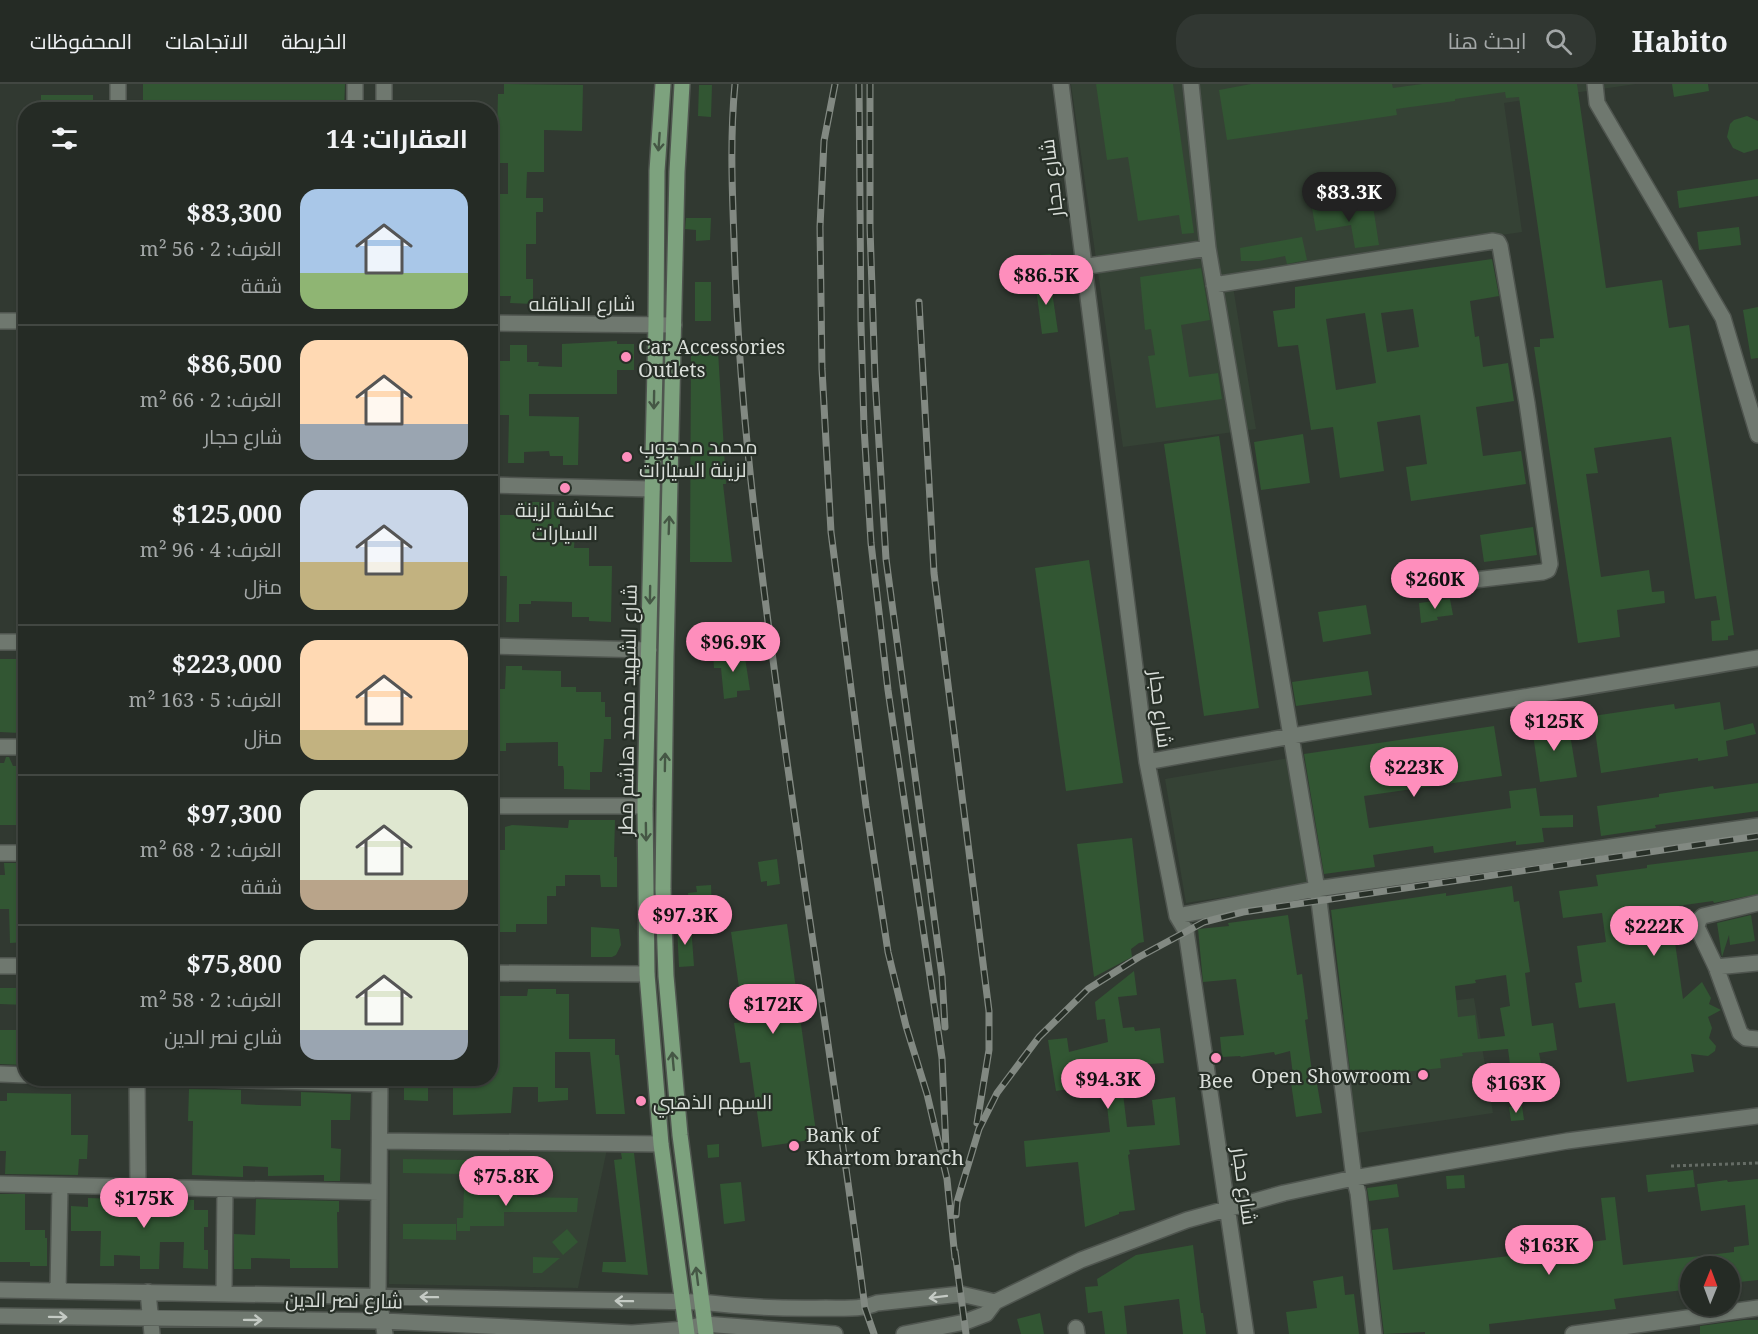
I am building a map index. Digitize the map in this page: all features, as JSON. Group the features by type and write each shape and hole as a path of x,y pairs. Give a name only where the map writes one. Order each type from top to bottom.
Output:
{"main road":[{"name":"شارع الشهيد محمد هاشم مطر","path":"663,84 657,171 656,324 645,806 647,974 661,1144 687,1331"},
{"name":"شارع الشهيد محمد هاشم مطر","path":"682,84 677,172 663,889 666,976 679,1124 705,1329"}],"street":[{"path":"118,84 118,102"},
{"path":"355,102 356,84"},
{"path":"384,84 384,102"},
{"name":"شارع حجار","path":"1061,84 1082,267 1147,762 1177,916 1186,931 1246,1334"},
{"path":"1191,84 1208,248 1316,889 1354,1178 1358,1193 1374,1334"},
{"path":"1595,84 1597,103 1723,318 1758,435"},
{"path":"1214,285 1498,242 1527,403 1550,564 1548,570 1543,572 1449,584"},
{"path":"1082,267 1208,248"},
{"path":"0,321 18,321"},
{"name":"شارع الدناقله","path":"498,323 674,325"},
{"path":"498,485 652,489"},
{"path":"0,642 18,642"},
{"path":"498,646 649,650"},
{"path":"1147,762 1290,735 1758,658"},
{"path":"0,747 18,747"},
{"path":"498,806 645,806"},
{"path":"1177,916 1316,889 1758,826"},
{"path":"0,853 18,853"},
{"path":"1758,903 1703,916 1699,920 1698,927 1716,967 1740,1032 1746,1038 1758,1039"},
{"path":"1716,967 1758,963"},
{"path":"0,966 18,966"},
{"path":"498,973 647,974"},
{"path":"0,1074 18,1075"},
{"path":"137,1086 138,1186"},
{"path":"380,1086 378,1295 384,1328"},
{"path":"904,1334 965,1322 986,1314 995,1302 1081,1260 1187,1220 1284,1192 1567,1141 1758,1116"},
{"path":"380,1141 661,1144"},
{"path":"0,1184 379,1192"},
{"path":"58,1291 60,1186"},
{"path":"224,1293 225,1189"},
{"name":"شارع نصر الدين","path":"0,1290 700,1302 742,1307 865,1308 877,1303 961,1294 995,1302"},
{"path":"148,1292 152,1334"},
{"path":"1573,1334 1758,1308"},
{"name":"شارع نصر الدين","path":"0,1316 151,1318 384,1328 632,1333 705,1329 836,1334"}],"path":[{"path":"1671,1166 1758,1163"}],"shaded area":[{"path":"1071,84 1636,84 1504,103 1522,232 1231,274 1256,429 1123,447"},
{"path":"1295,757 1317,883 1186,903 1165,779"},
{"path":"1474,998 1493,1113 1357,1133 1339,1015"},
{"path":"390,1148 607,1149 578,1288 389,1284"}],"building":[{"path":"143,84 345,84 344,102 143,102"},
{"path":"504,84 583,85 582,131 544,130 544,172 527,172 526,198 543,198 543,212 536,212 536,244 526,244 526,279 533,279 533,304 510,303 511,296 498,296 498,194 508,194 508,163 498,163 498,94 504,94"},
{"path":"1096,84 1173,84 1194,233 1182,234 1179,215 1138,221 1128,157 1107,160"},
{"path":"1251,84 1392,84 1393,88 1422,84 1577,84 1606,288 1662,280 1669,328 1689,325 1734,635 1728,636 1728,640 1712,641 1711,621 1720,620 1716,596 1695,599 1671,437 1594,448 1598,473 1586,474 1601,577 1649,570 1652,592 1664,591 1665,603 1617,610 1620,637 1578,643 1534,347 1540,347 1540,339 1554,338 1519,97 1506,98 1505,92 1455,99 1455,101 1396,109 1397,115 1227,140 1219,90"},
{"path":"1672,84 1708,84 1709,91 1674,97"},
{"path":"699,85 712,85 711,117 698,116"},
{"path":"41,95 93,95 93,102 41,102"},
{"path":"1747,116 1758,121 1758,149 1744,153 1733,148 1727,137 1730,124 1734,120"},
{"path":"1758,179 1758,196 1679,208 1677,191"},
{"path":"1334,205 1335,211 1373,206 1379,245 1355,248 1351,225 1316,231 1312,208"},
{"path":"686,218 711,218 710,240 696,241 696,230 685,229"},
{"path":"1739,227 1741,245 1699,250 1697,232"},
{"path":"1302,237 1307,260 1287,264 1285,256 1259,261 1241,261 1240,248"},
{"path":"1051,254 1054,272 1041,274 1039,255"},
{"path":"1492,259 1499,296 1470,301 1475,337 1479,336 1483,367 1508,363 1514,401 1476,407 1483,456 1521,451 1526,484 1411,501 1406,467 1427,464 1420,415 1377,422 1384,471 1340,478 1333,427 1311,430 1298,345 1278,347 1273,311 1295,308 1295,287","holes":["1413,309 1419,347 1387,352 1381,313","1365,313 1376,383 1336,390 1326,319"]},
{"path":"1201,268 1210,320 1181,325 1189,377 1218,373 1222,399 1156,408 1148,356 1155,355 1151,329 1145,330 1140,277"},
{"path":"1050,278 1058,332 1042,334 1035,280"},
{"path":"695,282 711,282 711,321 695,321"},
{"path":"1758,307 1758,358 1751,359 1743,310"},
{"path":"617,341 617,344 634,344 634,370 617,370 617,394 529,394 529,416 579,417 578,465 563,465 563,456 550,456 549,451 524,452 524,463 508,463 509,415 500,415 498,361 510,361 510,345 527,345 527,362 539,362 538,366 562,367 562,344"},
{"path":"718,351 726,484 723,484 732,562 690,562 691,352"},
{"path":"1303,434 1310,483 1261,490 1254,442"},
{"path":"1219,436 1259,708 1204,716 1164,444"},
{"path":"522,502 554,502 554,515 560,515 560,533 575,533 574,548 589,548 589,566 612,566 611,622 589,621 589,617 572,617 572,602 531,601 531,604 519,604 519,622 506,622 507,576 498,576 498,515 522,515"},
{"path":"1533,527 1537,555 1484,562 1480,535"},
{"path":"1089,560 1123,783 1066,791 1035,568"},
{"path":"1450,599 1453,615 1437,617 1438,620 1421,623 1419,603"},
{"path":"1366,605 1371,634 1323,642 1318,612"},
{"path":"744,651 750,690 737,691 737,697 724,699 721,668 714,668 713,655"},
{"path":"0,659 18,659 18,733 0,732"},
{"path":"506,666 522,666 522,670 561,671 561,687 576,687 576,692 601,692 601,702 605,702 605,717 611,717 611,739 604,739 602,772 590,772 590,790 564,789 563,766 558,766 558,742 506,743 506,751 498,751 498,689 505,689"},
{"path":"1368,671 1372,695 1296,706 1292,682"},
{"path":"1720,702 1724,730 1753,723 1756,734 1726,741 1728,756 1698,761 1698,758 1601,773 1593,716 1674,704 1675,709"},
{"path":"1568,722 1577,777 1540,782 1532,728"},
{"path":"1494,726 1502,776 1364,796 1369,828 1511,808 1509,791 1536,788 1540,816 1573,815 1573,827 1542,828 1544,842 1516,845 1516,841 1434,853 1433,846 1373,855 1375,867 1324,874 1304,754"},
{"path":"6,757 9,757 13,766 18,766 16,825 0,825 0,763 4,763"},
{"path":"1758,783 1758,811 1655,825 1656,828 1601,836 1597,806 1713,786 1714,789"},
{"path":"569,820 615,820 614,857 617,857 617,887 601,887 600,875 565,875 565,886 556,886 556,896 547,896 547,924 516,924 516,932 498,932 498,850 505,850 505,827 512,825 568,828"},
{"path":"1132,838 1144,942 1131,949 1132,957 1094,977 1077,844"},
{"path":"1758,851 1758,894 1714,903 1713,901 1670,907 1683,999 1702,982 1711,998 1709,1004 1721,1010 1708,1017 1712,1028 1709,1038 1716,1046 1715,1051 1708,1056 1691,1054 1694,1072 1627,1082 1615,1003 1579,1008 1575,983 1582,982 1577,946 1606,942 1602,913 1563,918 1559,891 1598,886 1596,875 1647,868 1647,865"},
{"path":"777,859 780,884 767,886 767,881 761,882 758,862"},
{"path":"4,863 18,863 18,942 10,943 9,909 0,909 0,875 5,875"},
{"path":"711,885 712,909 689,910 688,893 697,892 696,886"},
{"path":"1512,886 1514,902 1519,901 1530,972 1525,973 1532,1026 1553,1023 1557,1050 1539,1053 1542,1068 1511,1072 1508,1049 1462,1053 1463,1056 1440,1059 1441,1068 1351,1078 1331,910 1446,893 1446,896","holes":["1506,975 1510,1006 1500,1008 1505,1036 1478,1039 1475,1015 1458,1017 1455,986"]},
{"path":"1288,915 1297,975 1302,974 1312,1072 1315,1072 1322,1113 1296,1117 1290,1076 1293,1075 1290,1051 1275,1055 1274,1052 1241,1057 1222,1057 1220,1037 1244,1035 1236,979 1203,982 1198,929 1229,926 1228,923"},
{"path":"1751,915 1755,941 1730,945 1729,935 1722,957 1717,923"},
{"path":"787,924 817,1139 762,1147 750,1062 740,1063 734,1023 744,1022 731,932"},
{"path":"691,925 694,966 679,967 677,926"},
{"path":"591,927 619,929 621,945 616,955 591,957"},
{"path":"1134,971 1137,995 1118,997 1123,1028 1134,1027 1135,1031 1160,1028 1164,1063 1137,1065 1140,1082 1122,1085 1127,1127 1155,1125 1152,1100 1175,1097 1180,1145 1129,1150 1135,1210 1119,1212 1119,1214 1085,1227 1078,1162 1026,1167 1024,1141 1110,1132 1105,1088 1093,1090 1092,1078 1068,1081 1069,1089 1056,1091 1048,1040 1067,1038 1069,1052 1108,1042 1105,1019 1097,1020 1095,1002"},
{"path":"0,988 18,988 18,1005 0,1004"},
{"path":"528,989 556,989 556,994 569,994 569,1039 615,1039 615,1055 619,1055 625,1114 596,1114 590,1052 555,1052 555,1088 568,1088 568,1100 538,1102 538,1087 513,1087 511,1113 453,1115 453,1086 498,1086 498,996 527,996"},
{"path":"0,1030 18,1030 18,1065 0,1064"},
{"path":"404,1086 428,1086 428,1101 404,1100"},
{"path":"189,1089 241,1090 241,1104 259,1105 301,1106 301,1092 351,1094 350,1120 331,1120 331,1148 341,1149 340,1181 324,1181 324,1175 268,1176 268,1167 243,1166 243,1177 192,1175 193,1121 188,1121"},
{"path":"7,1093 71,1094 71,1135 88,1135 87,1159 79,1159 78,1175 5,1174 6,1151 0,1151 0,1101 7,1101"},
{"path":"1522,1106 1524,1120 1511,1121 1509,1107"},
{"path":"719,1144 719,1157 708,1158 707,1145"},
{"path":"621,1153 634,1153 648,1275 602,1272 603,1262 626,1262 614,1160 622,1159"},
{"path":"403,1159 466,1160 466,1174 403,1173"},
{"path":"1693,1170 1695,1187 1648,1192 1646,1175"},
{"path":"1464,1175 1465,1188 1447,1189 1446,1176"},
{"path":"1758,1179 1758,1280 1740,1282 1740,1256 1700,1256 1734,1252 1734,1247 1749,1245 1745,1205 1701,1211 1697,1184 1727,1180 1728,1182"},
{"path":"741,1182 745,1221 724,1224 720,1184"},
{"path":"1397,1184 1399,1197 1369,1201 1367,1188"},
{"path":"464,1189 517,1189 517,1197 578,1198 577,1212 504,1212 504,1226 470,1226 470,1231 457,1231 457,1218 463,1218"},
{"path":"0,1194 25,1194 25,1230 45,1230 47,1266 30,1266 30,1262 0,1262"},
{"path":"116,1196 140,1197 140,1208 163,1208 163,1199 194,1200 194,1210 208,1210 208,1227 204,1227 204,1250 208,1250 208,1269 183,1268 184,1242 160,1242 159,1269 140,1269 140,1256 114,1255 114,1266 100,1266 101,1231 71,1231 71,1206 88,1207 88,1198 116,1199"},
{"path":"1615,1197 1623,1265 1680,1258 1680,1290 1614,1299 1616,1309 1489,1324 1490,1334 1425,1334 1425,1332 1384,1334 1372,1230 1388,1228 1393,1270 1550,1251 1549,1247 1606,1240 1601,1198"},
{"path":"256,1199 339,1201 339,1212 337,1212 338,1268 290,1268 290,1259 251,1258 251,1269 234,1269 234,1234 255,1235"},
{"path":"403,1224 456,1224 456,1240 403,1239"},
{"path":"567,1229 578,1242 563,1255 552,1242"},
{"path":"1193,1245 1201,1313 1203,1313 1206,1334 1183,1334 1179,1299 1124,1306 1127,1334 1105,1334 1102,1311 1088,1313 1085,1287 1098,1286 1097,1279 1136,1255"},
{"path":"533,1257 560,1258 542,1273 533,1273"},
{"path":"1343,1276 1345,1295 1354,1294 1359,1334 1289,1334 1286,1312 1317,1308 1313,1281"},
{"path":"1040,1313 1044,1334 1021,1334 1017,1319"},
{"path":"1758,1320 1758,1334 1700,1334 1700,1326"}],"railway":[{"path":"735,84 732,123 735,280 751,484 785,752 865,1308 874,1334"},
{"path":"835,84 824,141 820,227 822,369 831,532 866,806 888,952 906,1026 927,1094 947,1179 955,1258"},
{"path":"859,84 861,325 871,543 888,690 942,1058 946,1149"},
{"path":"870,84 870,228 875,378 886,559 942,976 945,1027"},
{"path":"919,302 934,573 989,1011 989,1050 977,1123"},
{"path":"956,1215 957,1202 979,1129 997,1093 1039,1037 1088,989 1139,957 1204,922 1243,912 1758,836"},
{"path":"955,1251 966,1334"}],"place":[{"name":"Car Accessories Outlets","path":"626,357"},
{"name":"محمد محجوب لزينة السيارات","path":"627,457"},
{"name":"عكاشة لزينة السيارات","path":"565,488"},
{"name":"Bee","path":"1216,1058"},
{"name":"Open Showroom","path":"1423,1075"},
{"name":"السهم الذهبي","path":"641,1101"},
{"name":"Bank of Khartom branch","path":"794,1146"}]}
